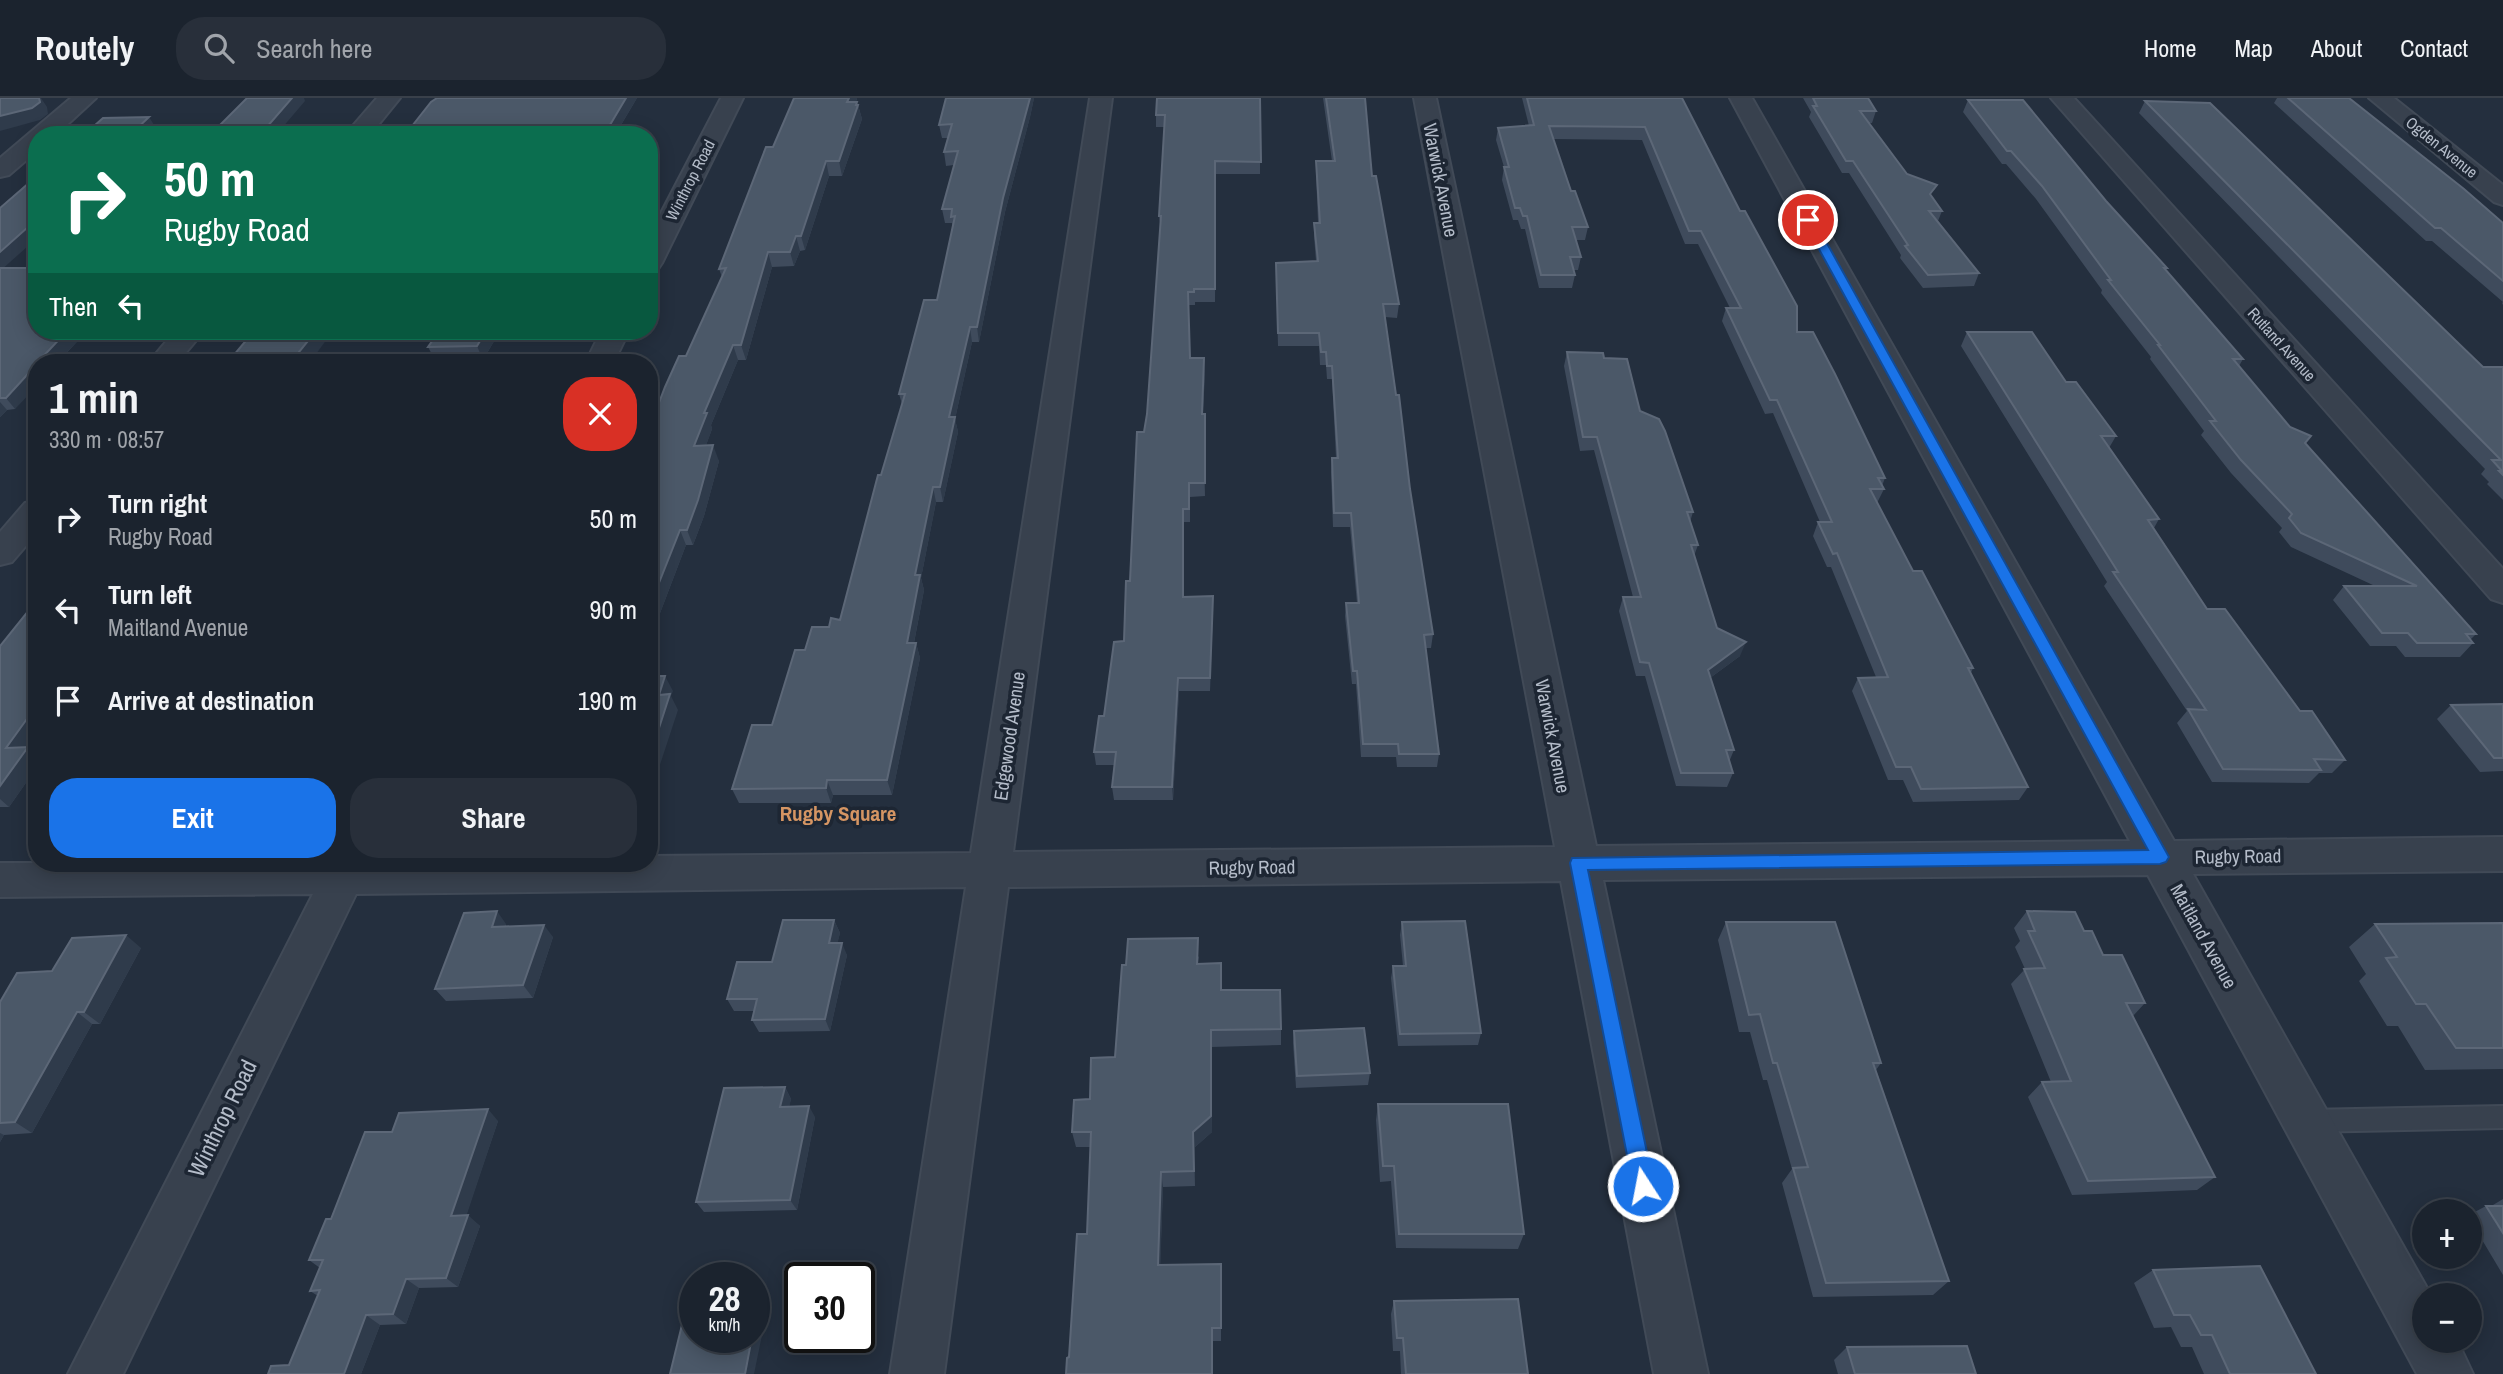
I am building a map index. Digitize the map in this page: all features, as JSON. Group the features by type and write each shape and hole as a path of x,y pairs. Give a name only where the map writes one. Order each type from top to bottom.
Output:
{"street":[{"path":"52,126 85,98"},
{"path":"366,126 389,98"},
{"name":"Winthrop Road","path":"658,245 732,98"},
{"name":"Edgewood Avenue","path":"917,1374 1101,98"},
{"name":"Warwick Avenue","path":"1425,98 1681,1374"},
{"name":"Maitland Avenue","path":"1741,98 2412,1312"},
{"name":"Rutland Avenue","path":"2062,98 2503,591"},
{"name":"Ogden Avenue","path":"2380,98 2503,197"},
{"path":"0,170 28,147"},
{"path":"170,354 182,340"},
{"path":"0,554 28,521"},
{"name":"Rugby Road","path":"658,870 990,870 2503,854"},
{"name":"Rugby Road","path":"0,880 277,872"},
{"name":"Winthrop Road","path":"95,1374 345,872"},
{"path":"2435,1353 2446,1374"}],"lane":[{"path":"2306,1121 2503,1117"}],"building":[{"path":"0,98 39,98 40,102 32,108 0,116"},
{"path":"247,98 292,98 268,126 219,126"},
{"path":"437,98 626,98 609,126 412,126"},
{"path":"794,98 849,98 847,102 857,102 839,161 826,161 801,236 796,236 790,252 768,252 741,345 733,345 704,413 707,413 694,446 713,445 698,500 687,530 680,530 658,585 658,405 679,356 686,356 726,268 719,269 766,147 773,147"},
{"path":"946,98 1030,98 1003,198 977,327 970,327 949,417 955,417 940,487 933,487 915,575 920,575 907,643 916,643 887,780 827,780 826,788 732,789 752,725 772,725 795,650 805,650 812,627 829,627 831,618 840,620 878,475 881,475 905,394 899,394 924,300 937,300 955,216 951,217 952,209 942,209 958,151 944,152 952,124 939,125"},
{"path":"1157,98 1260,98 1261,162 1215,161 1215,289 1194,289 1194,292 1188,292 1190,358 1204,358 1202,414 1205,414 1205,483 1189,483 1189,509 1183,509 1183,597 1213,596 1210,678 1178,678 1172,787 1112,787 1116,752 1094,752 1099,716 1104,716 1114,642 1124,641 1126,581 1130,581 1137,432 1144,432 1147,414 1165,115 1156,115"},
{"path":"1326,98 1365,98 1372,176 1376,176 1399,304 1383,304 1396,395 1399,395 1410,489 1433,634 1424,635 1439,754 1399,754 1398,744 1363,744 1357,671 1353,671 1346,603 1359,603 1351,513 1334,513 1332,458 1338,458 1332,366 1327,366 1326,352 1321,352 1319,333 1278,333 1276,263 1318,261 1314,223 1320,223 1316,161 1335,161"},
{"path":"1527,98 1682,98 1740,211 1745,211 1797,306 1797,332 1813,332 1835,374 1885,478 1878,478 1884,489 1870,489 1913,571 1922,571 1973,668 1968,668 2028,787 1921,789 1911,767 1896,767 1858,678 1888,677 1837,553 1833,554 1818,522 1832,522 1777,400 1770,400 1726,308 1741,308 1701,231 1689,231 1645,127 1549,126 1571,191 1575,191 1588,227 1572,227 1581,257 1570,257 1575,275 1541,275 1527,216 1523,216 1520,208 1515,208 1504,167 1509,167 1498,128 1534,125"},
{"path":"1813,98 1868,98 1876,111 1860,111 1907,174 1937,185 1930,194 1942,211 1929,211 1979,273 1928,275 1905,246 1908,245 1853,161 1846,161 1813,106 1817,106"},
{"path":"2288,98 2349,98 2464,189 2503,223 2503,281 2441,228 2435,228"},
{"path":"1968,100 2023,100 2106,201 2167,268 2164,268 2243,359 2233,359 2290,427 2311,436 2305,443 2476,634 2466,634 2473,643 2417,643 2408,633 2382,633 2344,586 2417,586 2301,533 2289,518 2292,514 2241,460 2210,421 2216,421 2108,280 2111,280 2042,186 2011,151 2007,151"},
{"path":"2145,101 2210,103 2483,367 2503,367 2503,475 2492,460 2501,460"},
{"path":"149,117 140,126 94,126 103,118"},
{"path":"28,184 28,227 0,252 0,208"},
{"path":"0,268 28,268 28,340 59,340 45,354 28,354 28,374 6,398 0,398"},
{"path":"1967,332 2032,332 2066,382 2076,382 2116,436 2101,436 2159,519 2148,520 2207,609 2225,609 2300,711 2312,711 2345,760 2314,759 2321,770 2223,769 2188,709 2206,710 2113,572 2118,572"},
{"path":"246,340 309,340 297,354 235,354"},
{"path":"433,340 481,340 477,346 428,347"},
{"path":"1567,352 1603,353 1604,358 1627,359 1640,411 1659,419 1665,431 1693,512 1687,512 1698,545 1691,545 1717,628 1746,642 1708,670 1734,750 1726,750 1733,773 1681,773 1649,663 1640,662 1623,597 1641,597 1597,437 1583,437"},
{"path":"28,611 28,717 6,748 28,747 0,786 0,646"},
{"path":"658,676 665,676 659,695 670,694 658,731"},
{"path":"2503,704 2503,758 2494,758 2451,705"},
{"path":"497,911 492,927 544,925 523,985 435,989 464,913"},
{"path":"2027,911 2075,912 2084,931 2092,931 2103,955 2122,955 2145,1003 2126,1003 2215,1177 2088,1181 2042,1082 2071,1081 2024,969 2045,968 2028,931 2035,931"},
{"path":"783,920 834,920 829,943 842,943 825,1019 752,1020 757,999 727,999 737,962 772,962"},
{"path":"1465,921 1481,1033 1400,1034 1393,966 1406,966 1402,922"},
{"path":"1726,922 1835,922 1881,1063 1873,1063 1949,1281 1826,1283 1793,1168 1808,1167 1777,1063 1773,1063 1760,1014 1749,1015"},
{"path":"2503,923 2503,1048 2456,1048 2426,1004 2416,1004 2386,958 2397,957 2375,924"},
{"path":"126,935 84,1012 77,1012 15,1122 0,1123 0,1002 17,973 52,971 72,938"},
{"path":"1198,938 1197,964 1221,963 1221,990 1280,990 1281,1029 1211,1030 1211,1116 1193,1132 1194,1171 1161,1172 1158,1265 1221,1264 1221,1328 1212,1328 1212,1374 1066,1374 1077,1234 1087,1234 1091,1132 1072,1132 1074,1100 1090,1099 1091,1058 1115,1057 1122,965 1126,965 1128,939"},
{"path":"1364,1028 1370,1073 1297,1076 1294,1031"},
{"path":"785,1087 780,1107 809,1106 790,1200 696,1202 724,1088"},
{"path":"1378,1104 1508,1104 1524,1234 1399,1234 1394,1166 1383,1166"},
{"path":"488,1109 451,1216 468,1215 446,1278 406,1279 393,1314 366,1315 344,1374 268,1374 271,1366 289,1365 320,1290 310,1291 323,1260 309,1260 326,1219 331,1219 365,1132 392,1132 399,1113"},
{"path":"2486,1206 2503,1206 2503,1233"},
{"path":"2260,1266 2316,1374 2230,1374 2212,1335 2201,1335 2190,1315 2174,1315 2153,1270"},
{"path":"1518,1299 1528,1374 1406,1374 1403,1338 1397,1338 1394,1301"},
{"path":"679,1337 679,1353 749,1353 745,1374 670,1374"},
{"path":"1967,1346 1976,1374 1855,1374 1847,1347"}],"district":[{"name":"Rugby Square","path":"838,813"}],"route":[{"path":"1643,1186 1578,863 2160,857 1808,220"}]}
